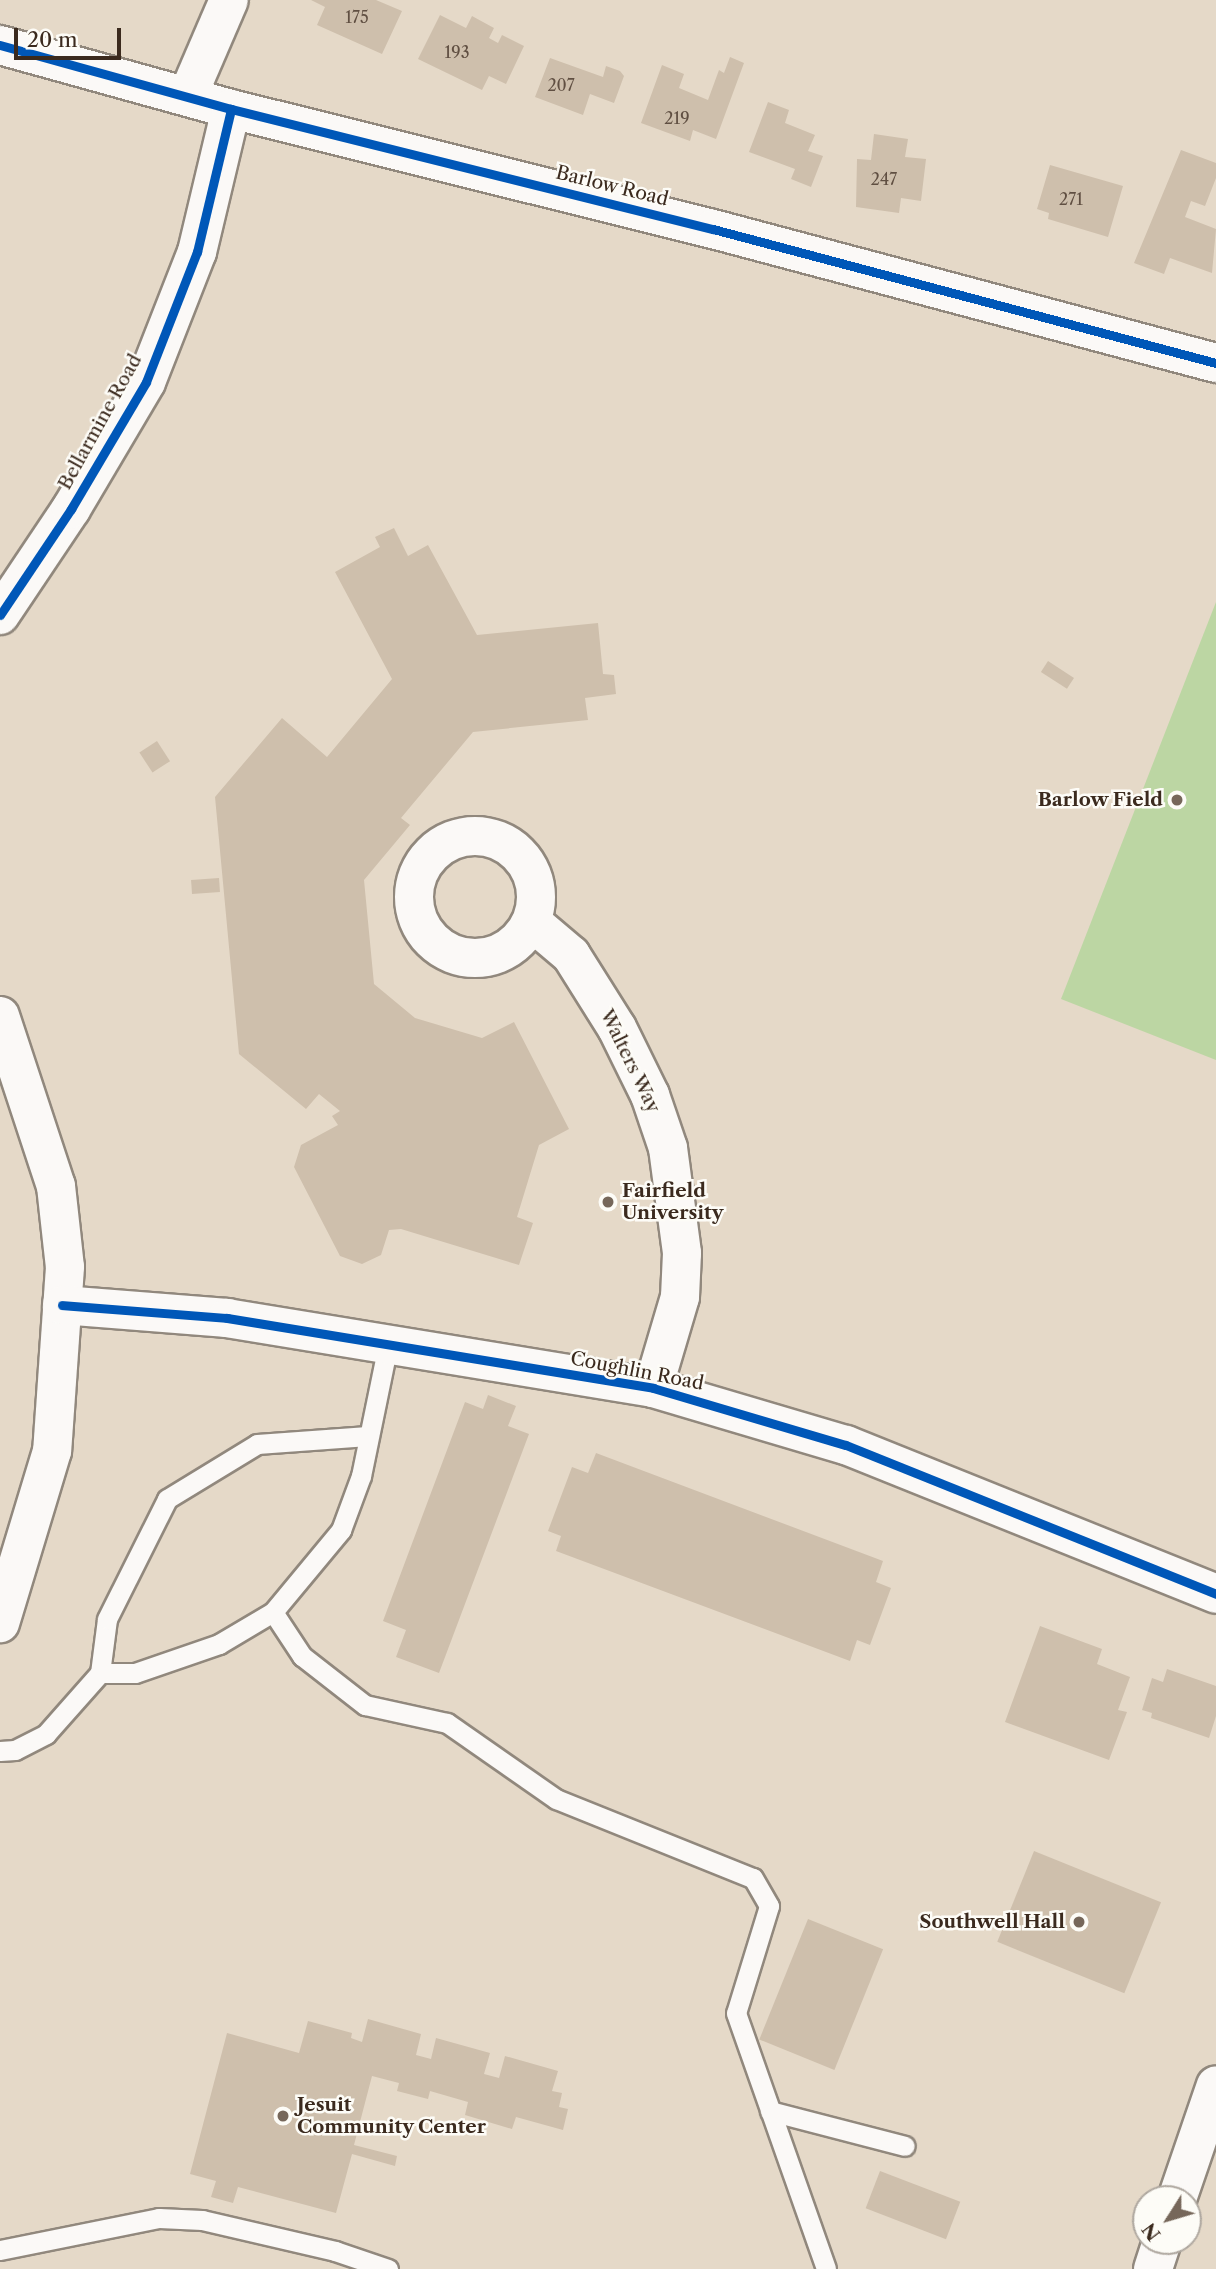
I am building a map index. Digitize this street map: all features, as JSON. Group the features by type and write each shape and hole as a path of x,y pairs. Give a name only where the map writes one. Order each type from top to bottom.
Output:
{"street":[{"path":"188,95 229,0"},
{"name":"Barlow Road","path":"0,45 188,95 231,110 713,229 1216,363"},
{"name":"Bellarmine Road","path":"0,615 71,509 146,382 197,253 231,110"},
{"name":"Walters Way","path":"532,922 571,955 603,1005 650,1094 668,1148 682,1253 680,1286 653,1388"},
{"path":"0,1016 56,1186 65,1267 52,1451 0,1623"},
{"name":"Coughlin Road","path":"62,1305 227,1318 653,1388 846,1446 1216,1594"},
{"path":"1182,2185 1216,2085"}],"lane":[{"path":"100,1673 135,1673 219,1644 273,1612 341,1530 361,1476 388,1344"},
{"path":"0,1751 15,1750 46,1734 100,1673 107,1619 167,1499 257,1444 368,1436"},
{"path":"273,1612 302,1656 365,1704 447,1723 556,1799 753,1878 769,1906 736,2013 826,2269"},
{"path":"770,2111 905,2146"},
{"path":"0,2250 159,2218 202,2220 335,2251 388,2269"}],"green space":[{"name":"Barlow Field","path":"1216,602 1216,1060 1061,999"}],"building":[{"path":"311,0 376,0 402,11 382,54 317,25 325,7"},
{"path":"440,15 466,28 472,16 494,28 489,38 498,43 502,35 524,46 506,84 489,76 482,90 418,59"},
{"path":"730,57 744,63 716,139 693,130 690,141 641,123 662,65 684,74 679,88 708,100 719,70 724,73"},
{"path":"550,58 603,77 606,66 620,71 624,76 614,103 590,94 583,115 535,97"},
{"path":"768,102 789,110 785,123 815,135 808,151 823,156 811,187 791,179 795,169 749,152"},
{"path":"874,134 908,139 905,157 926,159 921,201 901,198 899,213 856,207 857,159 871,160"},
{"path":"1181,150 1216,163 1216,178 1205,206 1191,201 1185,217 1216,229 1212,273 1170,258 1164,274 1134,263"},
{"path":"1050,165 1123,186 1108,237 1048,219 1049,213 1037,209"},
{"path":"394,528 408,556 428,545 477,635 598,623 603,674 614,675 616,694 585,698 588,720 473,732 401,818 410,825 364,880 374,984 415,1018 482,1038 514,1022 569,1129 539,1145 517,1217 533,1223 519,1265 401,1229 389,1230 381,1255 362,1264 340,1256 294,1167 301,1145 338,1125 332,1116 340,1111 319,1094 306,1109 239,1054 215,797 282,718 327,757 392,679 335,572 380,547 375,537"},
{"path":"1048,661 1074,678 1067,689 1041,672"},
{"path":"157,741 170,761 152,773 139,752"},
{"path":"219,878 220,892 192,894 191,880"},
{"path":"488,1395 516,1406 508,1426 529,1434 439,1673 396,1657 406,1630 383,1621 465,1402 483,1409"},
{"path":"596,1453 883,1561 876,1582 891,1588 870,1645 857,1640 850,1661 556,1551 561,1536 548,1531 572,1467 588,1473"},
{"path":"1040,1626 1102,1649 1097,1664 1130,1677 1118,1710 1127,1712 1109,1760 1005,1722"},
{"path":"1167,1669 1216,1686 1216,1716 1209,1738 1151,1718 1152,1713 1142,1710 1152,1678 1163,1682"},
{"name":"Southwell Hall","path":"1034,1851 1161,1902 1124,1993 997,1942"},
{"path":"808,1919 883,1949 834,2070 759,2040"},
{"name":"Jesuit Community Center","path":"368,2019 421,2034 416,2055 431,2059 436,2038 490,2053 484,2074 499,2078 505,2056 558,2071 552,2091 562,2093 559,2107 568,2109 563,2130 516,2117 512,2129 465,2115 468,2102 430,2091 428,2099 397,2091 399,2083 372,2076 354,2145 397,2156 395,2166 352,2154 336,2213 238,2187 233,2203 211,2197 216,2181 190,2174 227,2033 299,2053 308,2021 352,2033 351,2038 362,2042"},
{"path":"880,2171 960,2202 946,2239 866,2208"}],"cycle path":[{"path":"0,45 231,109 713,229 1216,363"},
{"path":"0,615 71,509 146,382 197,252 231,109"},
{"path":"62,1305 227,1318 653,1388 846,1445 1216,1594"}],"place":[{"name":"Barlow Field","path":"1177,800"},
{"name":"Fairfield University","path":"608,1202"},
{"name":"Southwell Hall","path":"1079,1922"},
{"name":"Jesuit Community Center","path":"283,2116"}]}
